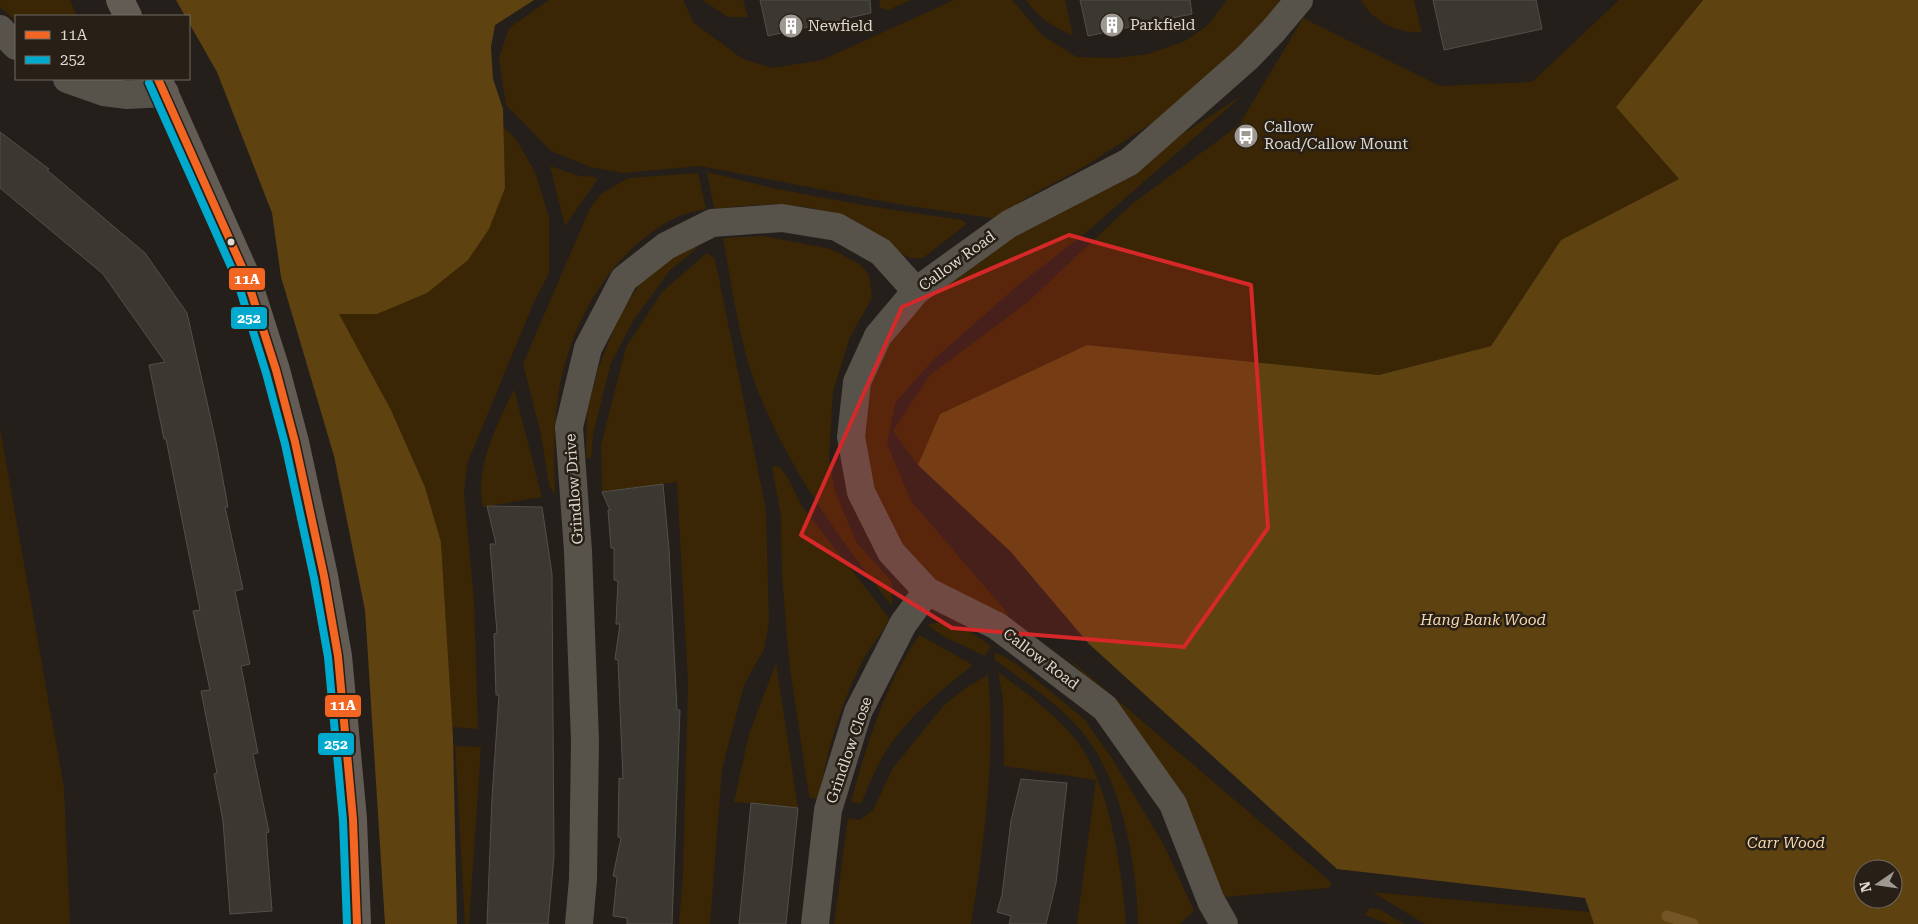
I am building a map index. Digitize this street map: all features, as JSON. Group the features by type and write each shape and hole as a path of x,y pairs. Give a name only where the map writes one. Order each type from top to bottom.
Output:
{"main road":[{"path":"120,0 128,15"},
{"path":"161,86 246,276 276,370 296,451 324,576 338,656 352,809 357,924"}],"street":[{"name":"Callow Road","path":"1224,924 1211,901 1173,804 1105,708 997,626 927,591 891,552 862,492 851,437 857,382 878,336 916,291 1008,224 1129,162 1247,58 1273,31 1298,0"},
{"path":"0,29 15,45"},
{"path":"70,80 104,92 128,95 161,86"},
{"name":"Grindlow Drive","path":"579,924 584,879 585,741 578,551 569,427 588,348 624,279 666,246 712,223 782,218 837,227 882,252 916,291"},
{"name":"Grindlow Close","path":"815,924 828,810 858,712 898,632 927,591"}],"highlighted area":[{"path":"1069,235 1251,285 1268,528 1184,647 952,628 801,535 902,307"}],"shaded area":[{"path":"0,0 70,0 77,15 15,15 15,20 0,7"},
{"path":"549,0 683,0 694,23 743,59 772,68 822,60 954,0 1012,0 1043,36 1077,57 1116,58 1148,54 1185,41 1208,25 1227,0 1280,0 1250,39 1171,111 1082,168 1026,198 997,219 897,204 700,166 623,173 590,167 551,151 506,105 499,58 509,28"},
{"path":"702,0 743,0 748,17 728,17"},
{"path":"879,0 911,0 888,10 880,8"},
{"path":"1026,0 1065,0 1073,36 1047,21"},
{"path":"1361,0 1414,0 1422,32 1404,31 1387,25 1372,15"},
{"path":"1619,0 1703,0 1616,107 1679,179 1561,240 1491,346 1379,375 1087,345 940,414 918,465 893,431 930,375 1028,302 1132,204 1239,125 1303,18 1440,86 1532,82"},
{"path":"1244,94 1088,231 1017,286 932,361 895,403 887,444 911,501 1009,615 988,612 944,592 905,554 879,511 862,445 870,378 887,338 943,286 992,247 1127,170"},
{"path":"502,126 516,139 535,172 549,217 549,273 534,302 467,464 464,494 474,600 478,729 452,727 441,542 425,487 391,410 338,314 378,314 502,145"},
{"path":"550,166 580,176 595,177 597,180 565,226"},
{"path":"707,172 772,188 868,206 962,220 967,224 923,258 910,258 844,218 812,208 763,205 714,209"},
{"path":"698,173 706,209 677,217 654,231 633,248 614,268 584,313 573,338 559,390 554,443 555,496 549,485 541,435 523,364 590,208 601,194 628,178"},
{"path":"763,236 831,249 861,265 869,275 872,298 850,337 833,391 829,459 835,491 856,542 892,582 892,606 853,555 797,471 767,412 749,366 740,330 723,238"},
{"path":"691,244 697,245 697,248 670,270 633,321 611,363 593,434 591,458 586,458 587,412 598,369 620,314 643,279"},
{"path":"707,253 715,259 766,510 769,622 764,649 744,685 722,769 710,924 679,924 683,874 688,683 677,482 602,492 601,445 626,347 662,292"},
{"path":"514,389 542,497 483,507 481,492 485,461 495,431"},
{"path":"0,429 64,788 70,924 0,924"},
{"path":"779,466 788,478 801,505 889,618 867,652 840,713 830,747 819,800 809,797 789,661 782,575 781,516 772,467"},
{"path":"942,622 969,631 991,646 985,656 945,637 927,625"},
{"path":"919,635 973,665 937,694 904,727 882,757 861,804 851,802 863,758 886,695"},
{"path":"1060,651 1332,883 1328,888 1225,897 1188,816 1110,699"},
{"path":"995,652 1017,664 1084,719 1111,757 1164,845 1194,911 1180,924 1138,924 1130,846 1124,819 1105,768 1092,745 1077,726 1048,699 994,659"},
{"path":"776,663 798,808 734,802 749,734"},
{"path":"998,672 1055,717 1075,738 1093,768 1101,788 1114,834 1122,881 1126,924 1077,924 1096,780 1004,766 1003,698"},
{"path":"988,675 991,737 990,768 984,831 971,924 834,924 848,818 860,820 873,810 893,768 944,705 967,687"},
{"path":"455,746 481,747 469,924 465,924"},
{"path":"1372,892 1590,912 1594,924 1425,924"},
{"path":"1370,908 1379,909 1404,924 1388,924 1365,915"}],"green space":[{"path":"176,0 534,0 495,25 491,47 493,79 503,109 505,188 489,229 468,260 427,293 377,314 339,314 391,410 425,487 441,542 453,738 457,924 385,924 365,610 334,456 281,277 272,213 217,72 190,25 190,15 184,15"},
{"name":"Hang Bank Wood","path":"1703,0 1918,0 1918,924 1594,924 1585,898 1337,869 1089,644 1011,552 918,465 940,414 1087,345 1379,375 1491,346 1561,240 1679,179 1616,107"}],"building":[{"name":"Newfield","path":"760,0 870,0 871,13 768,36"},
{"name":"Parkfield","path":"1080,0 1190,0 1192,14 1088,36"},
{"path":"1433,0 1536,0 1542,29 1444,50"},
{"path":"0,132 49,169 47,170 145,253 187,313 216,442 228,507 225,507 243,589 235,591 250,664 241,666 258,753 253,754 269,832 266,833 272,911 230,914 223,821 214,774 217,773 201,691 210,690 193,611 200,610 166,439 164,439 149,365 165,362 103,274 0,188"},
{"path":"663,484 669,549 677,710 680,710 672,924 627,924 627,918 613,916 617,877 613,876 621,838 618,837 619,778 623,779 618,660 615,659 620,624 616,624 618,581 614,580 614,548 611,548 608,510 610,510 602,492"},
{"path":"487,506 542,507 552,574 554,856 548,924 487,924 492,798 499,695 496,695 494,634 497,633 490,544 496,544"},
{"path":"1021,779 1067,783 1056,883 1046,924 1009,924 1011,916 997,912 1002,895 1011,821"},
{"path":"751,803 798,808 786,924 739,924"}],"waterway":[{"path":"1667,916 1693,924"}],"transit line":[{"name":"11A","path":"158,80 246,276 276,370 295,442 324,576 338,656 353,819 357,924"},
{"name":"252","path":"149,83 237,280 266,373 285,444 314,578 328,657 343,820 347,924"}],"place":[{"name":"Parkfield","path":"1112,25"},
{"name":"Newfield","path":"791,26"},
{"name":"Callow Road/Callow Mount","path":"1246,136"}],"park label":[{"name":"Carr Wood","path":"1786,843"}]}
